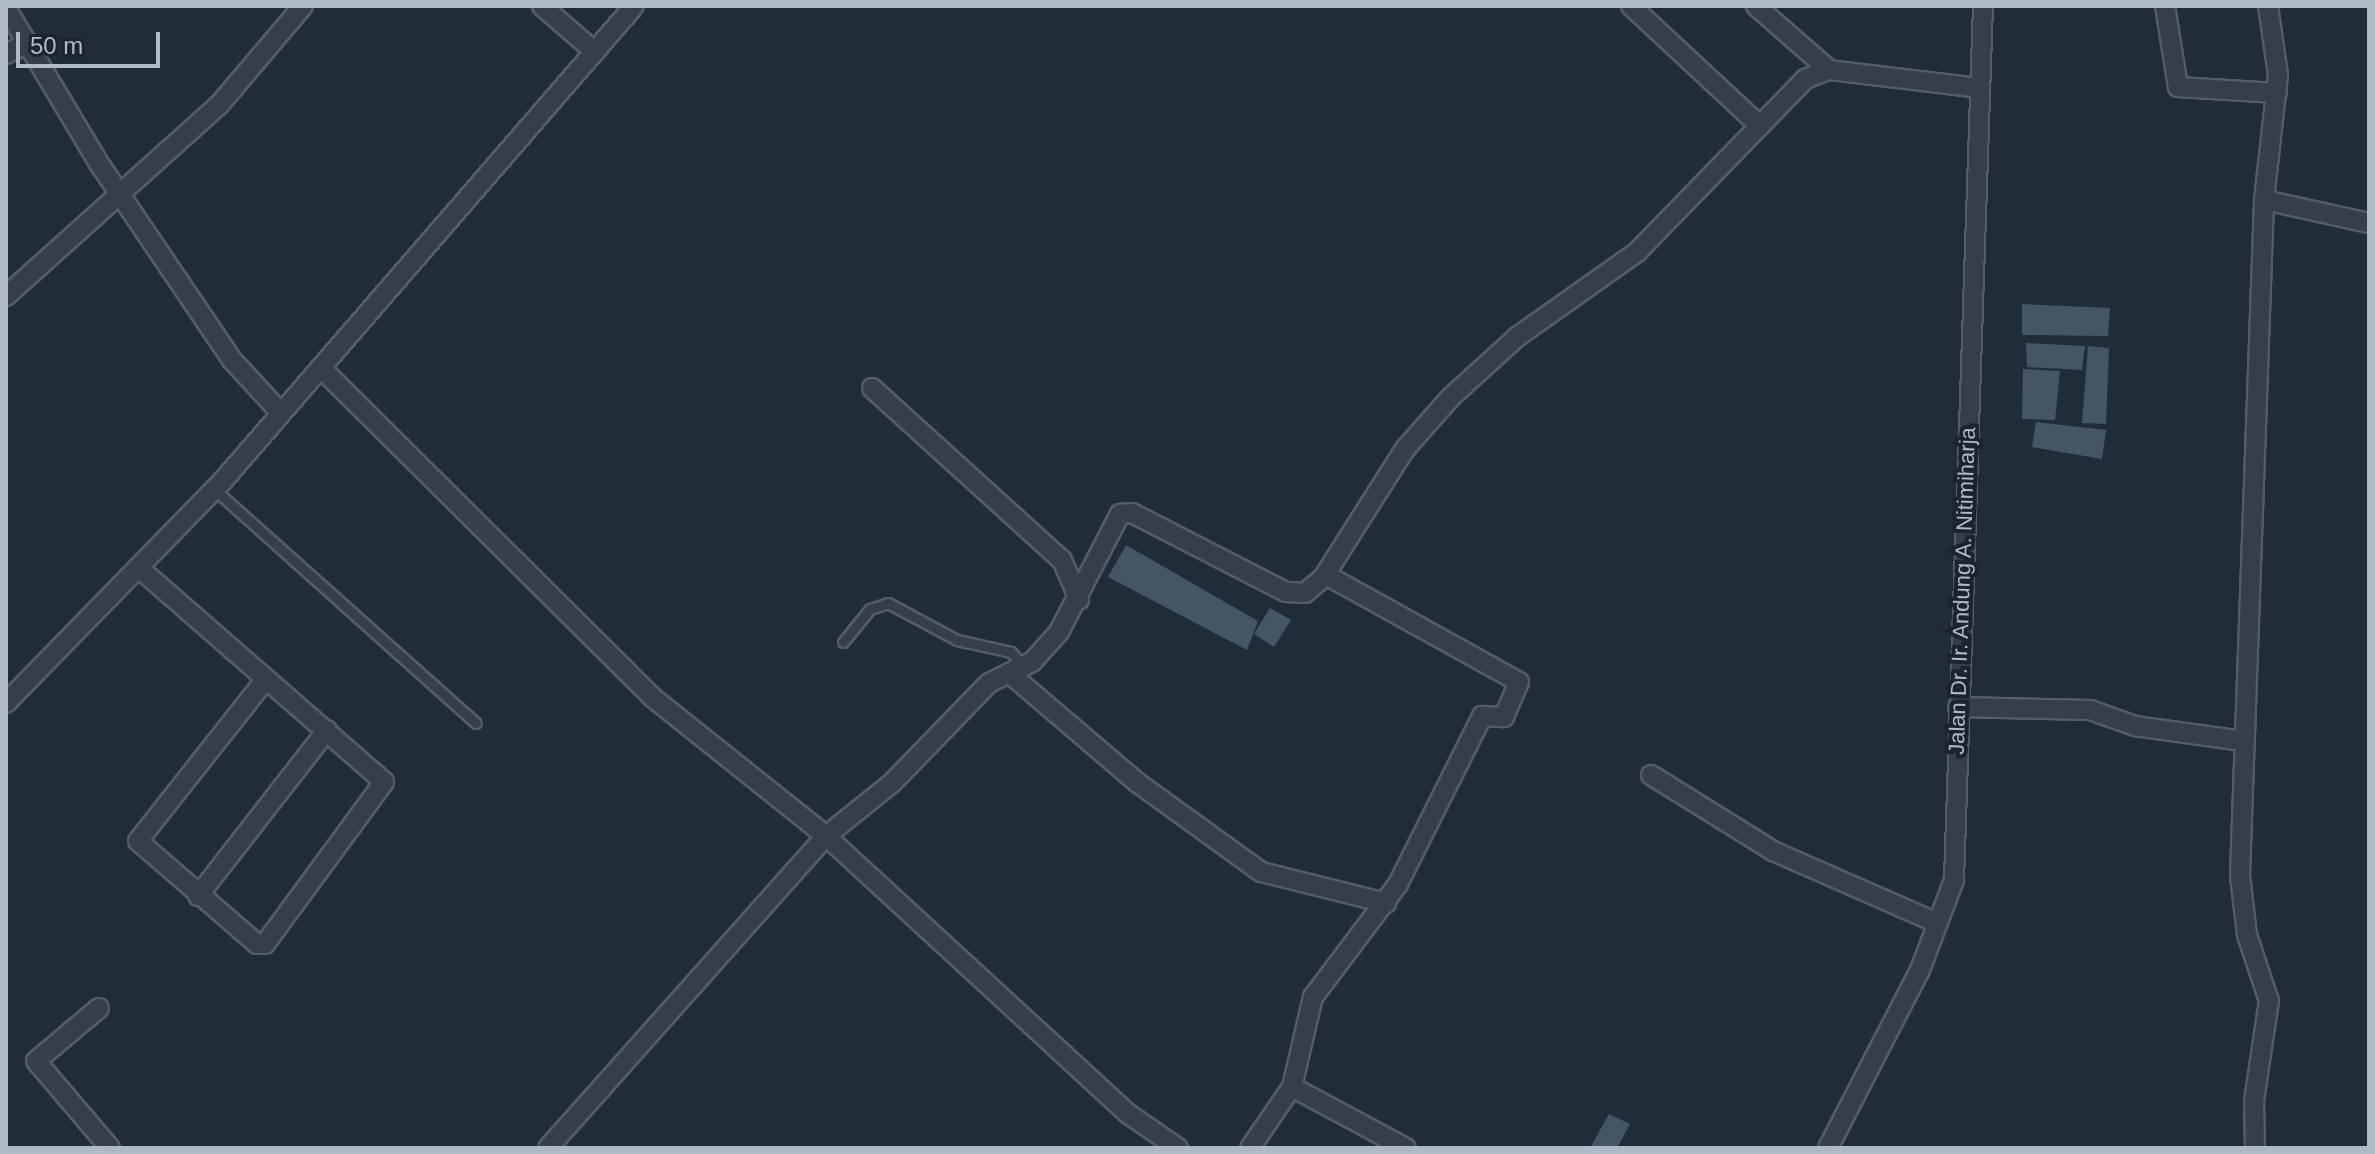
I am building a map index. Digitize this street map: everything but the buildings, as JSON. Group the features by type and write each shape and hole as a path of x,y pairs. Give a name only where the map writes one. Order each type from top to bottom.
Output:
{"street":[{"path":"6,296 122,196 219,105 303,6"},
{"path":"542,6 595,52"},
{"path":"6,703 214,489 634,6"},
{"path":"1631,6 1760,126"},
{"path":"1756,6 1829,70"},
{"name":"Jalan Dr. Ir. Andung A. Nitimiharja","path":"1828,1148 1937,923 1954,880 1983,6"},
{"path":"2165,6 2178,87 2277,93"},
{"path":"2255,1148 2254,1101 2269,1001 2241,908 2243,741 2264,200 2277,93 2268,6"},
{"path":"6,8 122,196 232,360 280,412"},
{"path":"6,54 28,43"},
{"path":"548,1148 826,836 892,783 989,683 1016,670 1059,632 1079,599 1120,514 1132,513 1286,592 1305,593 1326,575 1405,449 1451,397 1517,337 1637,252 1805,79 1829,70 1980,88"},
{"path":"2264,200 2369,223"},
{"path":"321,368 652,697 826,836 1127,1113 1178,1148"},
{"path":"872,388 1062,560 1079,599"},
{"path":"139,568 266,679 378,770 384,790 265,944 245,937 198,896 142,846 139,833 266,679"},
{"path":"1250,1148 1292,1087 1308,1006 1386,903 1482,716 1504,717 1519,682 1326,575"},
{"path":"1016,670 1138,783 1261,872 1386,903"},
{"path":"1958,707 2090,710 2135,726 2243,741"},
{"path":"198,896 327,730"},
{"path":"1651,775 1773,851 1937,923"},
{"path":"99,1008 36,1061 110,1148"},
{"path":"1292,1087 1406,1148"}],"lane":[{"path":"214,489 476,723"},
{"path":"843,642 870,609 888,603 957,640 1011,652 1016,670"}]}
